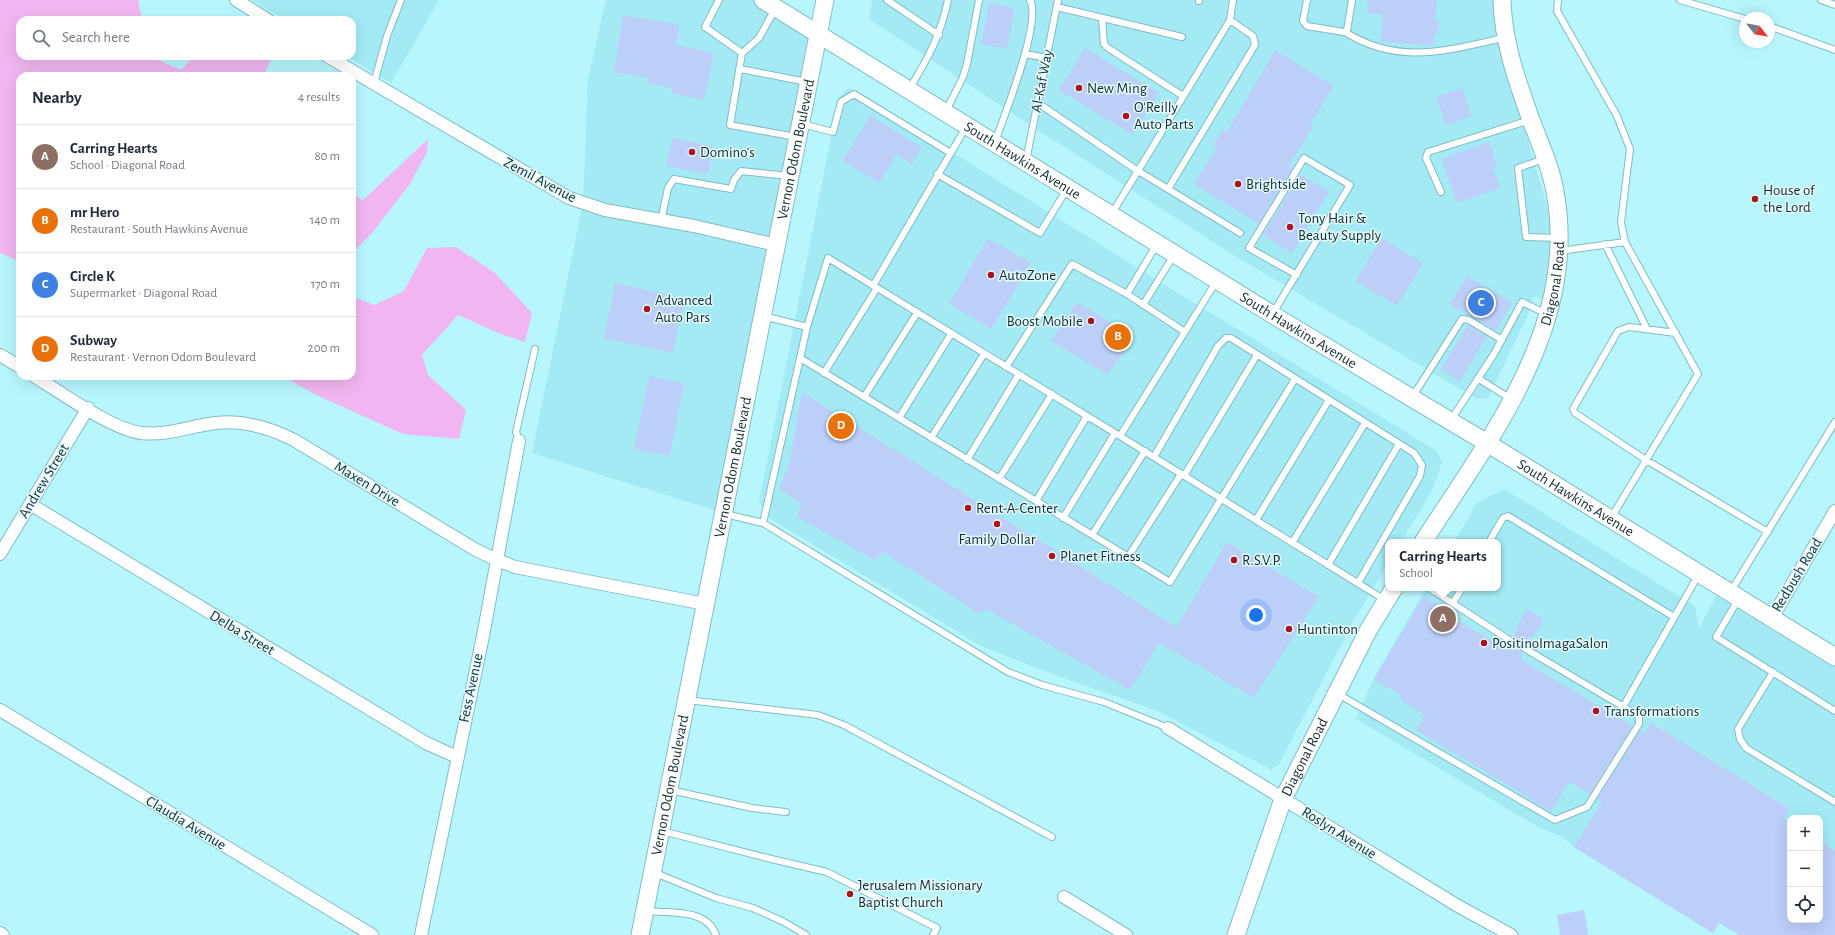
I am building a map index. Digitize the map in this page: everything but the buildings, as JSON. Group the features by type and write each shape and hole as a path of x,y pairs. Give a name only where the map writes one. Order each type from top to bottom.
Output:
{"street":[{"path":"236,0 262,16"},
{"name":"Vernon Odom Boulevard","path":"640,935 761,316 825,0"},
{"name":"Diagonal Road","path":"1425,539 1487,443 1512,400 1538,346 1548,314 1556,279 1559,245 1555,192 1546,158 1531,120 1506,37 1502,0"},
{"name":"South Hawkins Avenue","path":"770,4 1273,315 1487,443 1835,657"},
{"name":"Zemil Avenue","path":"334,60 354,72"},
{"name":"Zemil Avenue","path":"356,73 509,165 569,198 605,210 776,245"},
{"path":"0,355 16,365"},
{"name":"Maxen Drive","path":"41,380 122,428 139,432 167,433 216,423 238,423 257,426 278,432 294,440 476,550 497,560 515,567 705,604"},
{"name":"Andrew Street","path":"0,554 88,408"},
{"name":"Fess Avenue","path":"421,935 497,560 519,441"},
{"name":"Delba Street","path":"30,504 426,743 457,757"},
{"name":"Redbush Road","path":"1772,618 1835,511"},
{"name":"Diagonal Road","path":"1236,935 1283,798 1336,693 1390,594"},
{"name":"Claudia Avenue","path":"0,710 372,935"},
{"name":"Roslyn Avenue","path":"1168,728 1458,906 1510,935"},
{"path":"1064,897 1126,935"}],"lane":[{"path":"374,84 387,36 401,0"},
{"path":"719,0 705,27 742,53"},
{"path":"887,0 939,35"},
{"path":"909,90 934,47 939,35 948,0"},
{"path":"946,112 963,77 967,64 979,0"},
{"path":"995,143 1025,54 1033,16 1030,0"},
{"name":"Al-Kaf Way","path":"1026,162 1058,0"},
{"path":"1111,215 1230,20 1233,0"},
{"path":"1307,0 1303,21 1307,26 1346,32 1379,48 1422,54 1438,52 1506,37"},
{"path":"1346,32 1352,0"},
{"path":"1558,0 1557,11 1617,116 1630,149 1621,222 1625,242 1698,374 1610,520"},
{"path":"1680,0 1739,17"},
{"path":"1821,0 1835,5"},
{"path":"770,4 759,38 742,53 730,125 833,132 841,102 854,94 949,152"},
{"path":"1057,7 1182,37"},
{"path":"1102,18 1104,44 1108,48 1183,96"},
{"path":"1168,188 1255,45 1253,36 1230,20"},
{"path":"1775,28 1835,50"},
{"path":"1025,54 1047,58"},
{"path":"740,69 808,82"},
{"path":"1038,103 1138,171 1240,233"},
{"path":"1441,192 1426,158 1428,152 1531,120"},
{"path":"824,373 875,287 949,152 966,125"},
{"path":"1273,315 1350,185 1304,158 1249,248 1296,275"},
{"path":"1546,158 1518,168 1526,237 1559,245 1625,242"},
{"path":"661,221 668,188 674,179 731,190 734,180 741,171 790,176"},
{"path":"937,174 1040,234 1068,188"},
{"path":"1127,294 1158,243"},
{"path":"1606,244 1647,329"},
{"path":"1143,305 1174,254"},
{"path":"763,523 807,327 828,258 1118,434 1358,583 1390,594"},
{"path":"1006,367 1072,264 1127,294 1185,332"},
{"path":"1063,518 1185,332 1217,280"},
{"path":"1450,421 1479,379 1522,302 1548,314"},
{"path":"864,397 917,312"},
{"path":"761,316 807,327"},
{"path":"1412,398 1462,319 1469,320 1502,340"},
{"path":"1676,333 1629,327 1618,331 1573,409 1574,414 1646,460 1768,532"},
{"path":"899,418 952,334"},
{"path":"1154,457 1221,341 1226,338 1231,338 1414,453 1422,465 1420,476 1358,583"},
{"path":"519,441 516,432 536,349"},
{"path":"931,438 984,354"},
{"path":"1128,557 1183,475 1257,355"},
{"path":"800,358 1170,582 1296,379"},
{"path":"967,460 1019,374"},
{"path":"1479,379 1512,400"},
{"path":"999,479 1052,394"},
{"path":"1256,520 1329,400"},
{"path":"1036,501 1087,416"},
{"path":"1835,422 1768,532 1734,596 1716,637 1835,711"},
{"path":"1292,543 1365,423"},
{"path":"1328,565 1399,444"},
{"path":"1092,535 1145,451"},
{"path":"723,513 763,523 1008,672 1042,685 1104,702 1168,728"},
{"path":"1491,539 1503,518 1508,516 1674,617"},
{"path":"1624,707 1699,574"},
{"path":"1433,591 1511,640"},
{"path":"1453,603 1460,591"},
{"path":"1336,693 1555,820 1587,806 1639,724 1639,716 1524,648"},
{"path":"1773,672 1738,729 1740,739 1746,748 1835,802"},
{"path":"686,700 818,715 844,725 1052,837"},
{"path":"668,790 752,808 786,812"},
{"path":"661,830 766,858 827,872 937,928 934,935"},
{"path":"652,871 716,898 753,908 784,922 806,935"},
{"path":"644,911 695,915 707,921 716,935"}],"shaded area":[{"path":"0,0 138,0 141,16 16,16 16,60 158,60 181,70 190,60 270,60 266,72 16,72 16,259 0,253"},
{"path":"251,0 439,0 391,83 353,60 356,60 356,16 278,16"},
{"path":"606,0 763,0 818,33 723,513 532,453 583,203 588,79"},
{"path":"872,0 1495,0 1501,52 1547,207 1551,230 1545,299 1533,297 1526,319 1488,398 1477,399 1240,259 1047,136 869,19"},
{"path":"847,89 851,89 1178,293 1437,451 1442,462 1433,489 1403,539 1385,539 1385,569 1354,620 1279,764 1272,770 1155,710 1052,674 981,646 769,518 759,502 839,97"},
{"path":"428,139 427,152 410,184 372,233 356,249 356,195 362,201"},
{"path":"456,247 495,273 532,313 525,342 498,333 458,315 422,355 428,375 466,410 459,439 403,434 314,394 290,380 356,380 356,298 374,305 404,291 427,248"},
{"path":"1504,489 1695,606 1699,628 1721,587 1835,657 1835,935 1739,935 1719,923 1713,933 1574,847 1563,837 1540,828 1356,719 1374,678 1424,591 1501,591 1501,539 1456,539 1477,503"}],"place":[{"name":"New Ming","path":"1079,88"},
{"name":"O'Reilly Auto Parts","path":"1126,116"},
{"name":"Domino's","path":"692,152"},
{"name":"Brightside","path":"1238,184"},
{"name":"House of the Lord","path":"1755,199"},
{"name":"Tony Hair & Beauty Supply","path":"1290,227"},
{"name":"AutoZone","path":"991,275"},
{"name":"Circle K","path":"1481,303"},
{"name":"Advanced Auto Pars","path":"647,309"},
{"name":"Boost Mobile","path":"1091,321"},
{"name":"mr Hero","path":"1118,337"},
{"name":"Subway","path":"841,426"},
{"name":"Rent-A-Center","path":"968,508"},
{"name":"Family Dollar","path":"997,524"},
{"name":"Planet Fitness","path":"1052,556"},
{"name":"R.S.V.P.","path":"1234,560"},
{"name":"Carring Hearts","path":"1443,619"},
{"name":"Huntinton","path":"1289,629"},
{"name":"PositinoImagaSalon","path":"1484,643"},
{"name":"Transformations","path":"1596,711"},
{"name":"Jerusalem Missionary Baptist Church","path":"850,894"}]}
